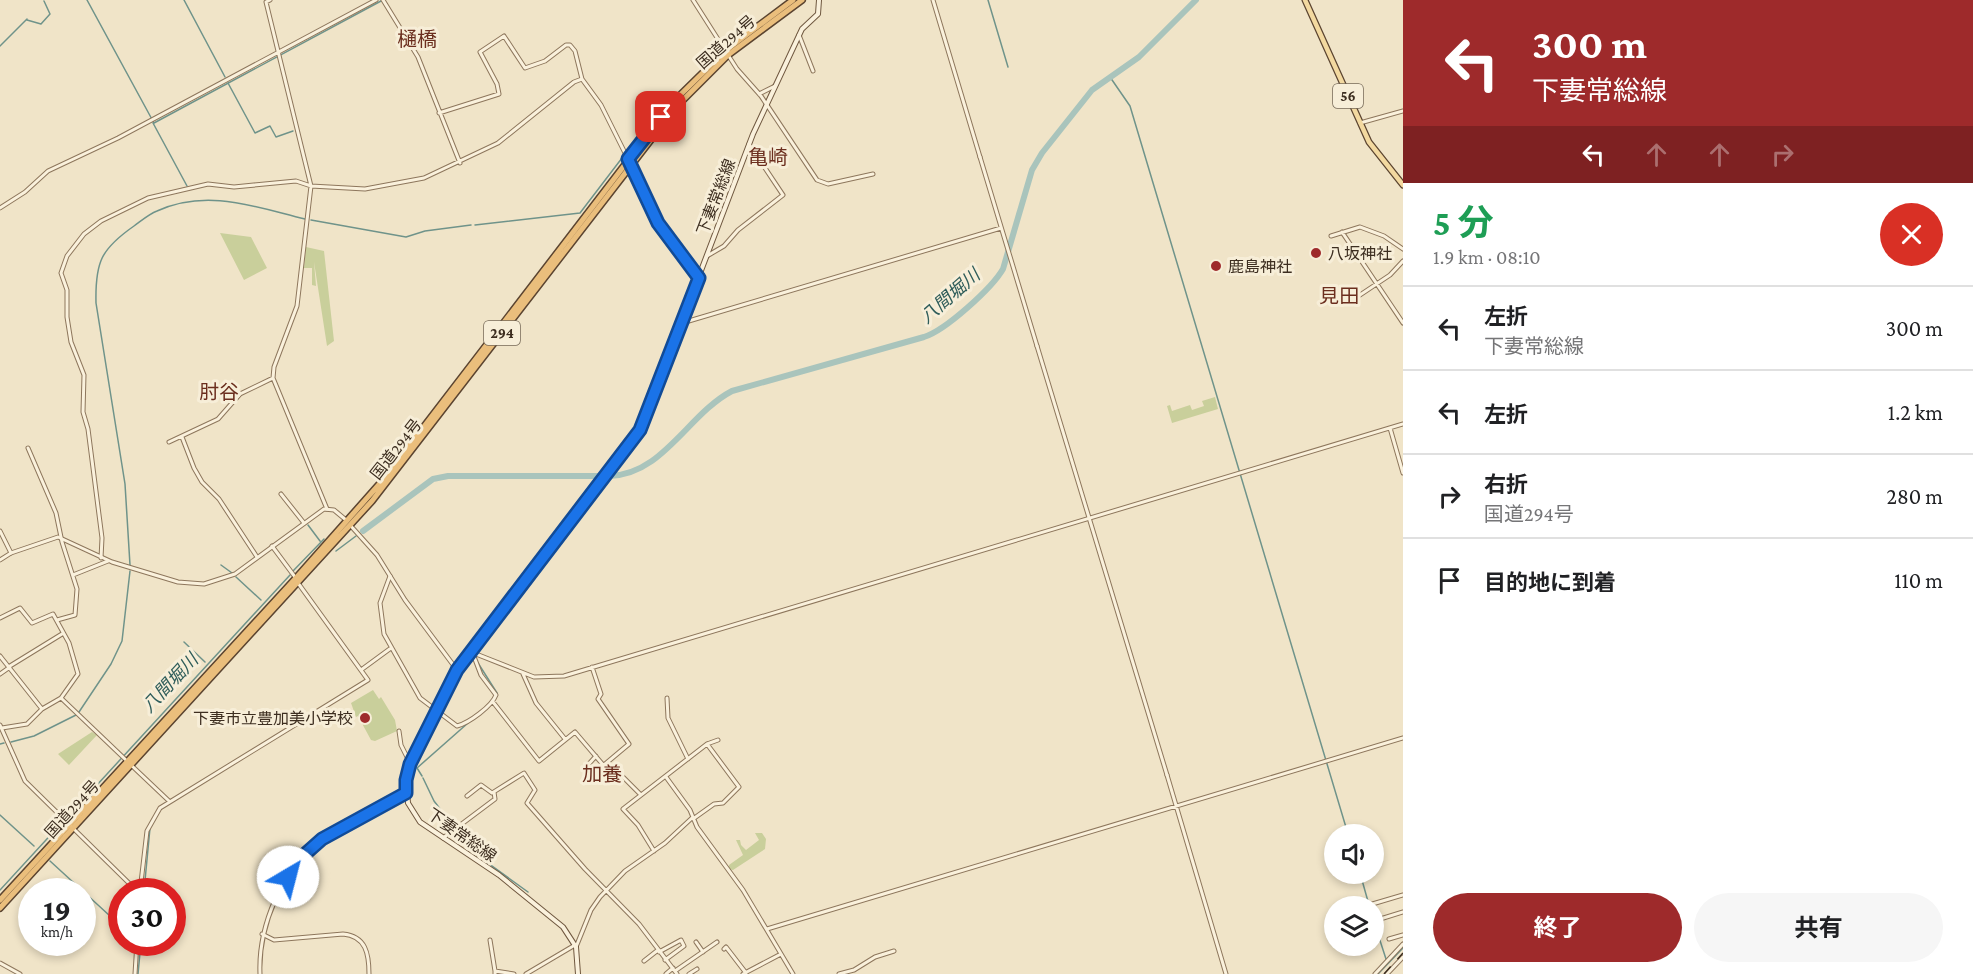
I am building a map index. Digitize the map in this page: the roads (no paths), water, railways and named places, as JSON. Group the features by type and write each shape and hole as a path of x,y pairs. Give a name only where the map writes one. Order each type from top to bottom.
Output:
{"highway":[{"name":"国道294号","path":"0,908 126,760 349,524 629,161 677,106 727,52 793,0"},
{"name":"国道294号","path":"727,52 802,0"},
{"name":"国道294号","path":"0,900 72,826"}],"main road":[{"name":"下妻常総線","path":"575,946 563,927 512,885 416,818 406,793 410,764 457,670 636,436 653,401 749,144 804,26 818,14 819,0"},
{"name":"56","path":"1305,0 1376,154 1403,185"},
{"path":"575,946 578,974"}],"street":[{"path":"270,0 266,2 311,186 297,306 274,367 273,378 327,509"},
{"path":"0,208 25,192 48,171 280,54 376,0"},
{"path":"693,0 727,52 820,182 828,184 873,174"},
{"path":"933,0 1226,974"},
{"path":"384,1 418,57 460,163"},
{"path":"800,35 813,71"},
{"path":"439,113 499,94 497,84 480,52 504,36 525,68 545,61 568,44 570,45 575,51 582,79 601,105 658,223 699,278"},
{"path":"101,558 102,538 88,429 82,412 84,375 71,342 67,318 67,290 62,277 62,266 67,256 84,234 101,221 136,202 165,192 208,184 234,187 296,181 311,186 351,190 377,188 430,176 498,142 574,82 582,79"},
{"path":"759,94 775,87"},
{"path":"1360,123 1403,111"},
{"path":"707,256 724,246 738,230 783,195 749,144"},
{"path":"1331,236 1360,227 1384,236 1403,249"},
{"path":"682,323 1001,228"},
{"path":"1341,232 1403,323"},
{"path":"1351,301 1390,275 1403,261"},
{"path":"169,442 218,419 243,392 273,378"},
{"path":"472,653 523,674 556,677 1403,423"},
{"path":"1389,428 1403,472"},
{"path":"182,437 202,482 219,499 257,557"},
{"path":"28,448 57,513 61,537 77,591 75,615 57,620"},
{"path":"281,494 304,523"},
{"path":"0,560 11,553 51,537 61,537 108,561 178,582 200,584 230,577 304,523 327,509 334,510 377,555 405,600 457,670"},
{"path":"0,531 11,553"},
{"path":"141,878 150,823 169,801 368,680 272,546"},
{"path":"73,575 108,561"},
{"path":"390,576 382,595 380,613 384,634 420,698 459,726 493,702 496,694 481,675 472,653"},
{"path":"0,618 20,608 32,623 50,614 57,620 62,634 69,643 78,672 61,698 42,709 25,725 1,726 25,781 126,878"},
{"path":"0,674 62,634"},
{"path":"361,670 392,648"},
{"path":"0,656 42,709"},
{"path":"592,667 601,694 598,699 629,744 604,765"},
{"path":"523,674 536,703 566,739"},
{"path":"61,698 169,801"},
{"path":"667,698 668,717 688,759"},
{"path":"493,702 539,761 575,732 610,773 620,774 641,795"},
{"path":"399,731 399,741 410,764"},
{"path":"767,929 1403,738"},
{"path":"654,851 638,825 623,809 707,744 718,740"},
{"path":"526,974 575,946 594,904 625,872 693,818 714,804 723,803 738,789 738,781 707,744"},
{"path":"587,766 596,756"},
{"path":"467,796 481,785 488,793 494,792 524,773 535,790 527,803 639,924 675,971"},
{"path":"666,777 740,884 793,974"},
{"path":"443,839 454,828 495,799 494,792"},
{"path":"260,974 262,934 287,878 304,855 334,831 364,818 406,793"},
{"path":"1384,901 1403,895"},
{"path":"1384,918 1403,912"},
{"path":"262,934 274,940 342,933 351,935 359,939 367,951 369,974"},
{"path":"1389,939 1403,935"},
{"path":"644,961 681,939 684,946 665,960"},
{"path":"490,940 495,973 514,974"},
{"path":"696,942 703,952"},
{"path":"666,974 675,971 717,942"},
{"path":"1375,974 1403,944"},
{"path":"724,949 726,947 745,973 782,954"},
{"path":"839,974 854,970 875,957 894,951"},
{"path":"135,974 136,956"},
{"path":"1388,974 1403,957"},
{"path":"0,963 20,974"},
{"path":"692,973 697,969"}],"waterway":[{"path":"87,0 154,123 381,1"},
{"path":"184,0 225,77"},
{"path":"988,0 1008,67"},
{"name":"八間堀川","path":"609,476 628,473 645,466 660,455 716,401 732,391 924,337 956,317 989,287 1003,269 1032,170 1042,153 1092,90 1139,57 1196,0"},
{"path":"27,20 41,24 50,14 44,1"},
{"path":"0,46 27,19"},
{"path":"1110,77 1130,106 1345,824"},
{"path":"228,83 255,133 270,126 276,137 293,131"},
{"path":"153,123 187,186"},
{"path":"475,225 580,213 622,158"},
{"path":"130,565 125,484 96,303 97,277 102,258 114,242 142,220 154,212 176,204 213,200 231,202 305,219"},
{"path":"311,220 406,237 425,231 471,225"},
{"name":"八間堀川","path":"363,531 433,479 448,476 604,476"},
{"path":"308,525 320,541"},
{"name":"八間堀川","path":"336,551 356,536"},
{"name":"八間堀川","path":"293,571 324,539"},
{"path":"221,565 232,573"},
{"path":"79,712 111,664 122,641 130,571"},
{"name":"八間堀川","path":"73,811 290,575"},
{"path":"236,577 261,600"},
{"path":"184,642 205,662"},
{"path":"475,651 482,643"},
{"path":"478,663 497,693"},
{"path":"11,742 34,736 76,715"},
{"path":"422,776 417,768 468,723"},
{"path":"0,744 4,743"},
{"path":"423,778 434,801 474,853 528,892"},
{"path":"0,815 34,846"},
{"name":"八間堀川","path":"0,890 57,828"},
{"path":"145,878 150,828"},
{"path":"50,861 108,914"},
{"path":"1363,884 1366,896"},
{"path":"1378,974 1403,948"},
{"path":"1384,953 1386,959"},
{"path":"138,974 140,956"}],"railway":[{"path":"1384,974 1403,953"}],"place":[{"name":"八坂神社","path":"1316,253"},
{"name":"鹿島神社","path":"1216,266"},
{"name":"下妻市立豊加美小学校","path":"365,718"}],"district":[{"name":"樋橋","path":"417,39"},
{"name":"亀崎","path":"768,157"},
{"name":"見田","path":"1339,296"},
{"name":"肘谷","path":"219,392"},
{"name":"加養","path":"602,774"}]}
